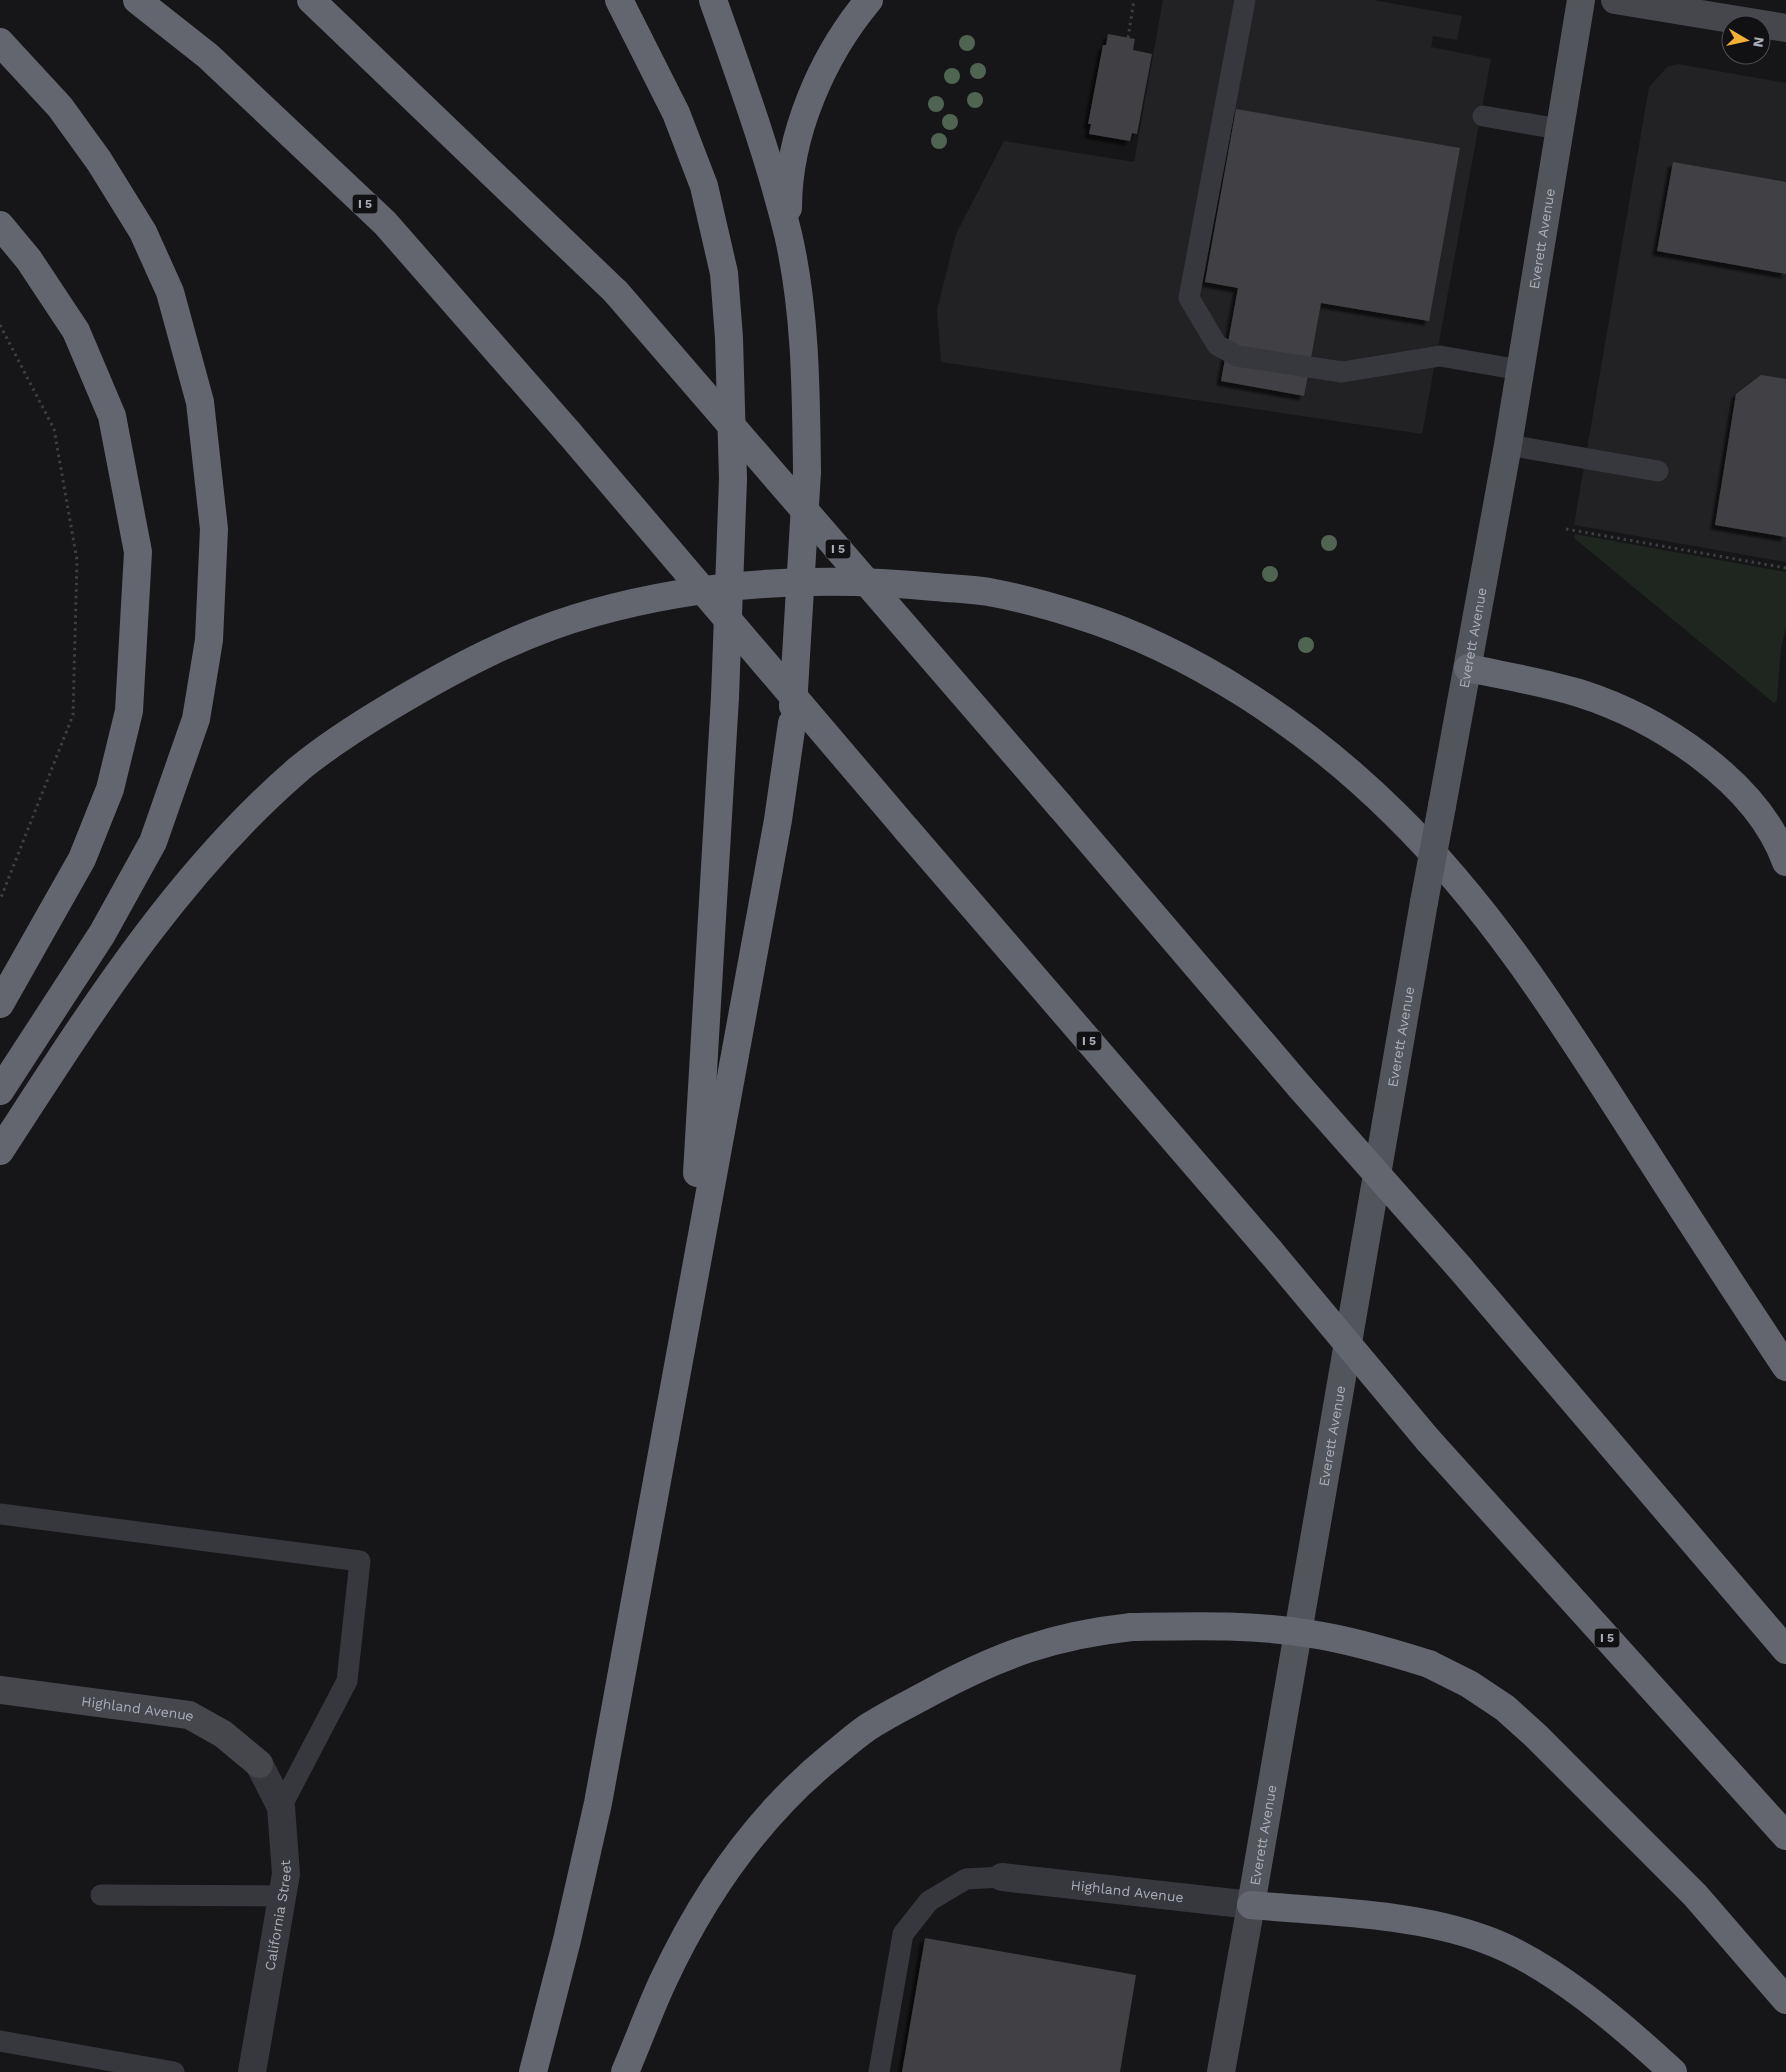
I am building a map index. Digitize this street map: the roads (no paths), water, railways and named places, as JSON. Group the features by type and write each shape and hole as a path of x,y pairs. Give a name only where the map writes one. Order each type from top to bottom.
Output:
{"highway":[{"name":"I 5","path":"137,0 208,56 385,223 569,433 907,830 1270,1251 1428,1440 1786,1836"},
{"name":"I 5","path":"311,0 616,292 1300,1087 1460,1268 1786,1650"},
{"path":"619,0 676,113 704,186 724,273 729,338 733,479 724,697 691,1289"},
{"path":"533,2072 568,1940 598,1803 778,820 792,723 807,472 806,379 799,306 788,235 751,110 713,0"},
{"path":"788,235 788,179 797,140 812,96 830,58 869,0"},
{"path":"0,42 60,108 99,160 143,232 170,292 200,402 214,529 209,640 196,719 153,842 102,934 0,1091"},
{"path":"0,225 29,260 76,331 112,416 138,552 129,711 110,789 82,859 0,1004"},
{"path":"0,1152 134,950 243,822 302,767 358,726 429,684 484,654 590,613 656,598 736,585 890,583 993,593 1080,616 1179,656 1261,704 1327,753 1395,813 1466,890 1541,988 1786,1367"},
{"path":"1468,668 1580,694 1639,718 1694,752 1734,784 1756,810 1780,847 1786,862"},
{"path":"625,2072 663,1981 693,1924 719,1881 742,1847 776,1806 818,1767 872,1724 979,1666 1040,1643 1089,1631 1132,1627 1200,1626 1311,1634 1354,1643 1429,1664 1469,1684 1504,1708 1536,1736 1695,1895 1786,2000"},
{"path":"1251,1905 1428,1923 1484,1938 1524,1956 1600,2010 1673,2072"}],"main road":[{"name":"Everett Avenue","path":"1221,2072 1424,902 1508,445 1581,0"},
{"path":"1615,0 1786,28"},
{"name":"Highland Avenue","path":"0,1690 189,1716 222,1734 259,1764"}],"street":[{"name":"California Street","path":"252,2072 286,1874 281,1807 259,1764"},
{"name":"Highland Avenue","path":"1002,1877 1251,1905"}],"lane":[{"path":"1245,0 1189,298 1216,345 1237,356 1342,372 1440,356 1520,370"},
{"path":"1483,116 1559,129"},
{"path":"1508,445 1658,471"},
{"path":"0,1514 360,1561 347,1682 281,1807"},
{"path":"879,2072 903,1934 929,1901 966,1879 1002,1877"},
{"path":"101,1894 282,1896"},
{"path":"0,2041 174,2072"}]}
